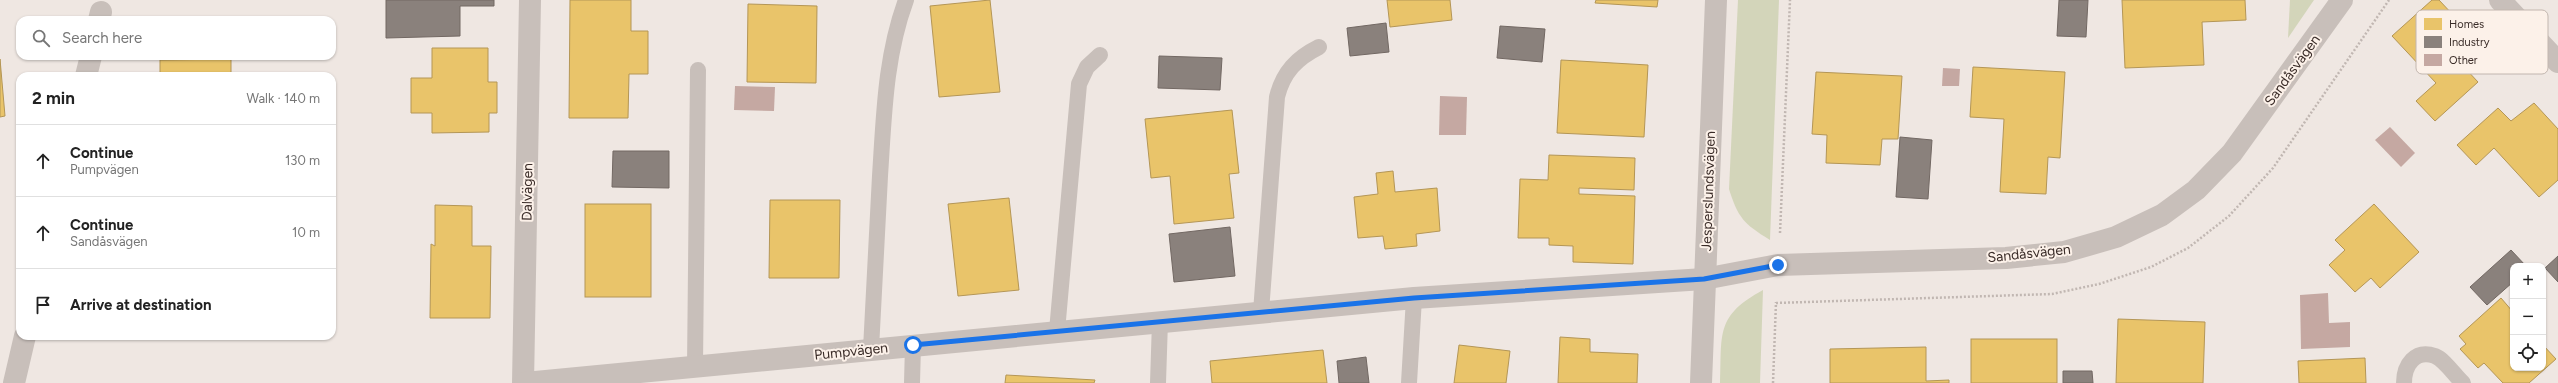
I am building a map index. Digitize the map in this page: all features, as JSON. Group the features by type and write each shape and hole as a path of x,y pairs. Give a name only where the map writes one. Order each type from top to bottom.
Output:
{"street":[{"name":"Dalvägen","path":"524,383 530,0"},
{"name":"Jesperslundsvägen","path":"1701,383 1716,0"},
{"name":"Sandåsvägen","path":"1704,279 1778,265 2006,258 2064,252 2116,237 2168,211 2196,190 2232,153 2342,0"},
{"path":"2500,0 2509,10"},
{"path":"2548,51 2558,62"},
{"path":"87,72 90,60"},
{"name":"Pumpvägen","path":"524,383 1160,321 1414,298 1704,279"},
{"path":"14,383 24,340"}],"lane":[{"path":"871,349 884,103 891,54 906,0"},
{"path":"1261,312 1277,97 1280,82 1293,64 1304,54 1319,47"},
{"path":"1057,331 1078,84 1087,67 1100,55"},
{"path":"695,366 698,70"},
{"path":"1409,383 1414,298"},
{"path":"1158,383 1160,321"},
{"path":"912,383 913,345"},
{"path":"2404,383 2404,371 2410,361 2423,355 2436,357 2463,383"}],"path":[{"path":"1773,383 1790,0"}],"green space":[{"path":"1738,0 1779,0 1770,240 1743,219 1739,214 1729,189"},
{"path":"2290,0 2314,0 2288,38"},
{"path":"1763,290 1760,383 1720,383 1721,351 1724,328 1736,309 1747,299"}],"building: Homes":[{"path":"570,0 631,0 631,31 648,31 648,74 629,74 628,118 569,118"},
{"path":"990,0 1000,92 939,97 930,6"},
{"path":"1387,0 1450,0 1452,20 1390,27"},
{"path":"1596,0 1658,0 1657,7 1595,3"},
{"path":"2122,0 2245,0 2246,20 2202,22 2204,65 2125,68"},
{"path":"2432,0 2439,0 2448,10 2421,10"},
{"path":"748,4 817,6 816,83 747,82"},
{"path":"2416,14 2416,62 2392,36"},
{"path":"432,48 488,48 488,82 497,82 497,113 489,113 489,132 432,133 432,113 411,113 411,78 432,78"},
{"path":"0,59 5,116 0,117"},
{"path":"160,60 231,60 231,72 160,72"},
{"path":"1561,60 1648,65 1644,137 1557,133"},
{"path":"1973,67 2065,72 2060,158 2048,157 2046,194 2000,192 2004,119 1970,117"},
{"path":"1816,72 1902,76 1898,139 1882,139 1880,165 1826,163 1827,135 1812,134"},
{"path":"2428,74 2471,74 2478,82 2435,121 2416,101 2436,83"},
{"path":"2534,103 2558,129 2558,180 2539,197 2494,148 2476,165 2457,145 2498,108 2511,121"},
{"path":"1232,110 1239,173 1229,174 1234,218 1174,224 1170,176 1151,178 1145,119"},
{"path":"1549,155 1635,158 1634,190 1579,188 1579,194 1635,196 1633,264 1573,262 1573,246 1549,245 1549,238 1518,238 1520,179 1548,180"},
{"path":"1393,171 1395,192 1437,188 1440,231 1416,234 1417,246 1385,249 1383,236 1358,238 1354,197 1378,194 1376,173"},
{"path":"1009,198 1019,290 958,296 948,204"},
{"path":"770,200 840,200 839,278 769,278"},
{"path":"585,204 651,204 651,297 585,297"},
{"path":"2374,204 2419,252 2380,288 2371,278 2355,292 2329,265 2345,250 2335,240"},
{"path":"435,205 472,206 472,246 491,246 490,318 430,318 431,244 435,246"},
{"path":"2501,298 2510,308 2510,371 2542,371 2529,383 2503,383 2484,363 2478,368 2460,349 2466,344 2459,336"},
{"path":"2118,319 2205,322 2203,383 2116,383"},
{"path":"1560,337 1590,339 1590,352 1638,354 1637,383 1558,383"},
{"path":"1971,339 2057,339 2057,383 1971,383"},
{"path":"1459,345 1510,351 1506,383 1454,383"},
{"path":"1926,347 1926,381 1949,380 1949,383 1830,383 1830,349"},
{"path":"2546,348 2556,359 2546,368"},
{"path":"1323,350 1327,383 1212,383 1210,361"},
{"path":"2365,358 2366,383 2299,383 2298,361"},
{"path":"1006,375 1095,380 1094,383 1005,383"}],"building: Industry":[{"path":"386,0 494,0 494,6 460,6 460,36 386,38"},
{"path":"2059,0 2088,0 2086,37 2057,36"},
{"path":"1386,23 1389,52 1350,56 1347,28"},
{"path":"1500,26 1545,29 1542,62 1497,58"},
{"path":"1159,56 1222,58 1220,90 1158,88"},
{"path":"1900,137 1932,140 1928,199 1896,197"},
{"path":"613,151 669,151 669,188 612,187"},
{"path":"1230,227 1235,276 1174,282 1169,234"},
{"path":"2511,250 2523,263 2510,263 2510,285 2487,305 2470,287"},
{"path":"2558,256 2558,282 2546,269 2546,267"},
{"path":"1366,357 1369,383 1339,383 1337,361"},
{"path":"2063,371 2092,371 2093,383 2063,383"}],"building: Other":[{"path":"1943,68 1960,69 1959,86 1942,86"},
{"path":"735,86 775,87 774,111 734,110"},
{"path":"1440,96 1467,97 1466,135 1439,135"},
{"path":"2390,127 2415,153 2401,167 2375,140"},
{"path":"2328,293 2329,323 2350,322 2350,347 2301,349 2300,295"}],"route":[{"path":"913,345 1414,298 1704,279 1778,265"}]}
